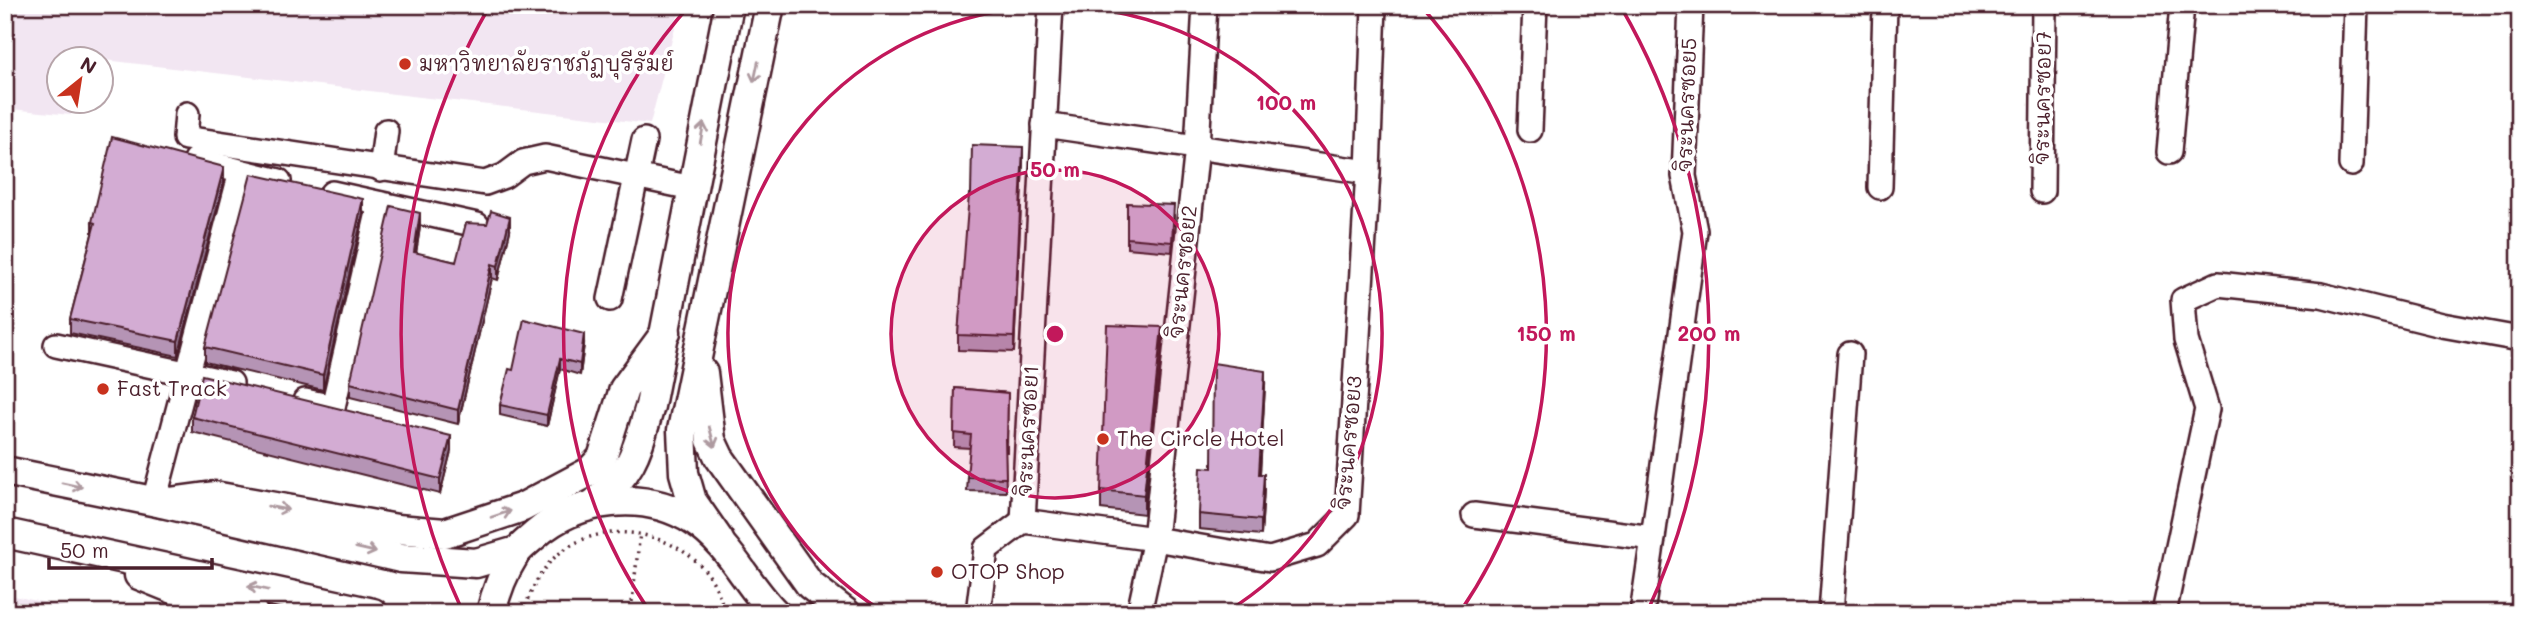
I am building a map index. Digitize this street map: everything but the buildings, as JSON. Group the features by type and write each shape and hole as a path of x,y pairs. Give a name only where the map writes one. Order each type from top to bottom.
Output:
{"main road":[{"path":"595,503 618,483 635,456 650,406 729,5"},
{"path":"770,5 682,430 684,473 692,501 775,613"},
{"path":"158,502 214,496 397,529 445,533 523,507 589,472 602,458 624,389 666,332"},
{"path":"700,345 711,440 719,457 810,584 846,613"},
{"path":"5,471 158,502 401,558 476,563 517,551"},
{"path":"491,613 497,585 517,551 552,520 595,503 629,500 662,506 692,520 719,540"},
{"path":"5,533 373,613"},
{"path":"67,546 186,594 253,613"},
{"path":"741,569 755,603 756,613"}],"street":[{"name":"จิระนครซอย1","path":"1023,521 1051,5"},
{"name":"จิระนครซอย2","path":"1139,613 1155,539 1197,147 1205,5"},
{"name":"จิระนครซอย3","path":"1023,521 1155,539 1270,559 1317,545 1347,515 1368,172 1374,5"},
{"path":"1530,130 1535,5"},
{"name":"จิระนครซอย5","path":"1642,613 1695,231 1684,176 1691,5"},
{"path":"1880,187 1885,5"},
{"name":"จิระนครซอย7","path":"2042,191 2044,5"},
{"path":"2169,152 2182,5"},
{"path":"2351,164 2356,5"},
{"path":"187,114 185,138 381,169 485,183 504,176 523,162 545,157 692,188"},
{"path":"1044,125 1368,172"},
{"path":"381,169 386,131"},
{"path":"610,299 645,140"},
{"path":"167,153 477,225"},
{"path":"158,502 188,372 241,172"},
{"path":"332,407 380,204"},
{"path":"2164,613 2207,408 2186,340 2183,300 2218,284 2320,295 2442,325 2520,339"},
{"path":"56,345 188,372 255,389"},
{"path":"1831,613 1850,354"},
{"path":"282,395 359,414"},
{"path":"1474,515 1653,538"},
{"path":"978,613 986,549 1023,521"}],"path":[{"path":"523,613 533,585 552,560 578,542 608,533 640,533 672,543 699,563 719,590 725,613"},
{"path":"632,602 640,533"}],"shaded area":[{"name":"มหาวิทยาลัยราชภัฏบุรีรัมย์","path":"5,5 681,5 650,124 116,61 116,46 46,46 46,112 11,109 5,129"},
{"path":"5,594 91,613 5,613"}],"place":[{"name":"มหาวิทยาลัยราชภัฏบุรีรัมย์","path":"405,64"},
{"name":"Fast Track","path":"103,389"},
{"name":"The Circle Hotel","path":"1103,439"},
{"name":"OTOP Shop","path":"937,572"}]}
